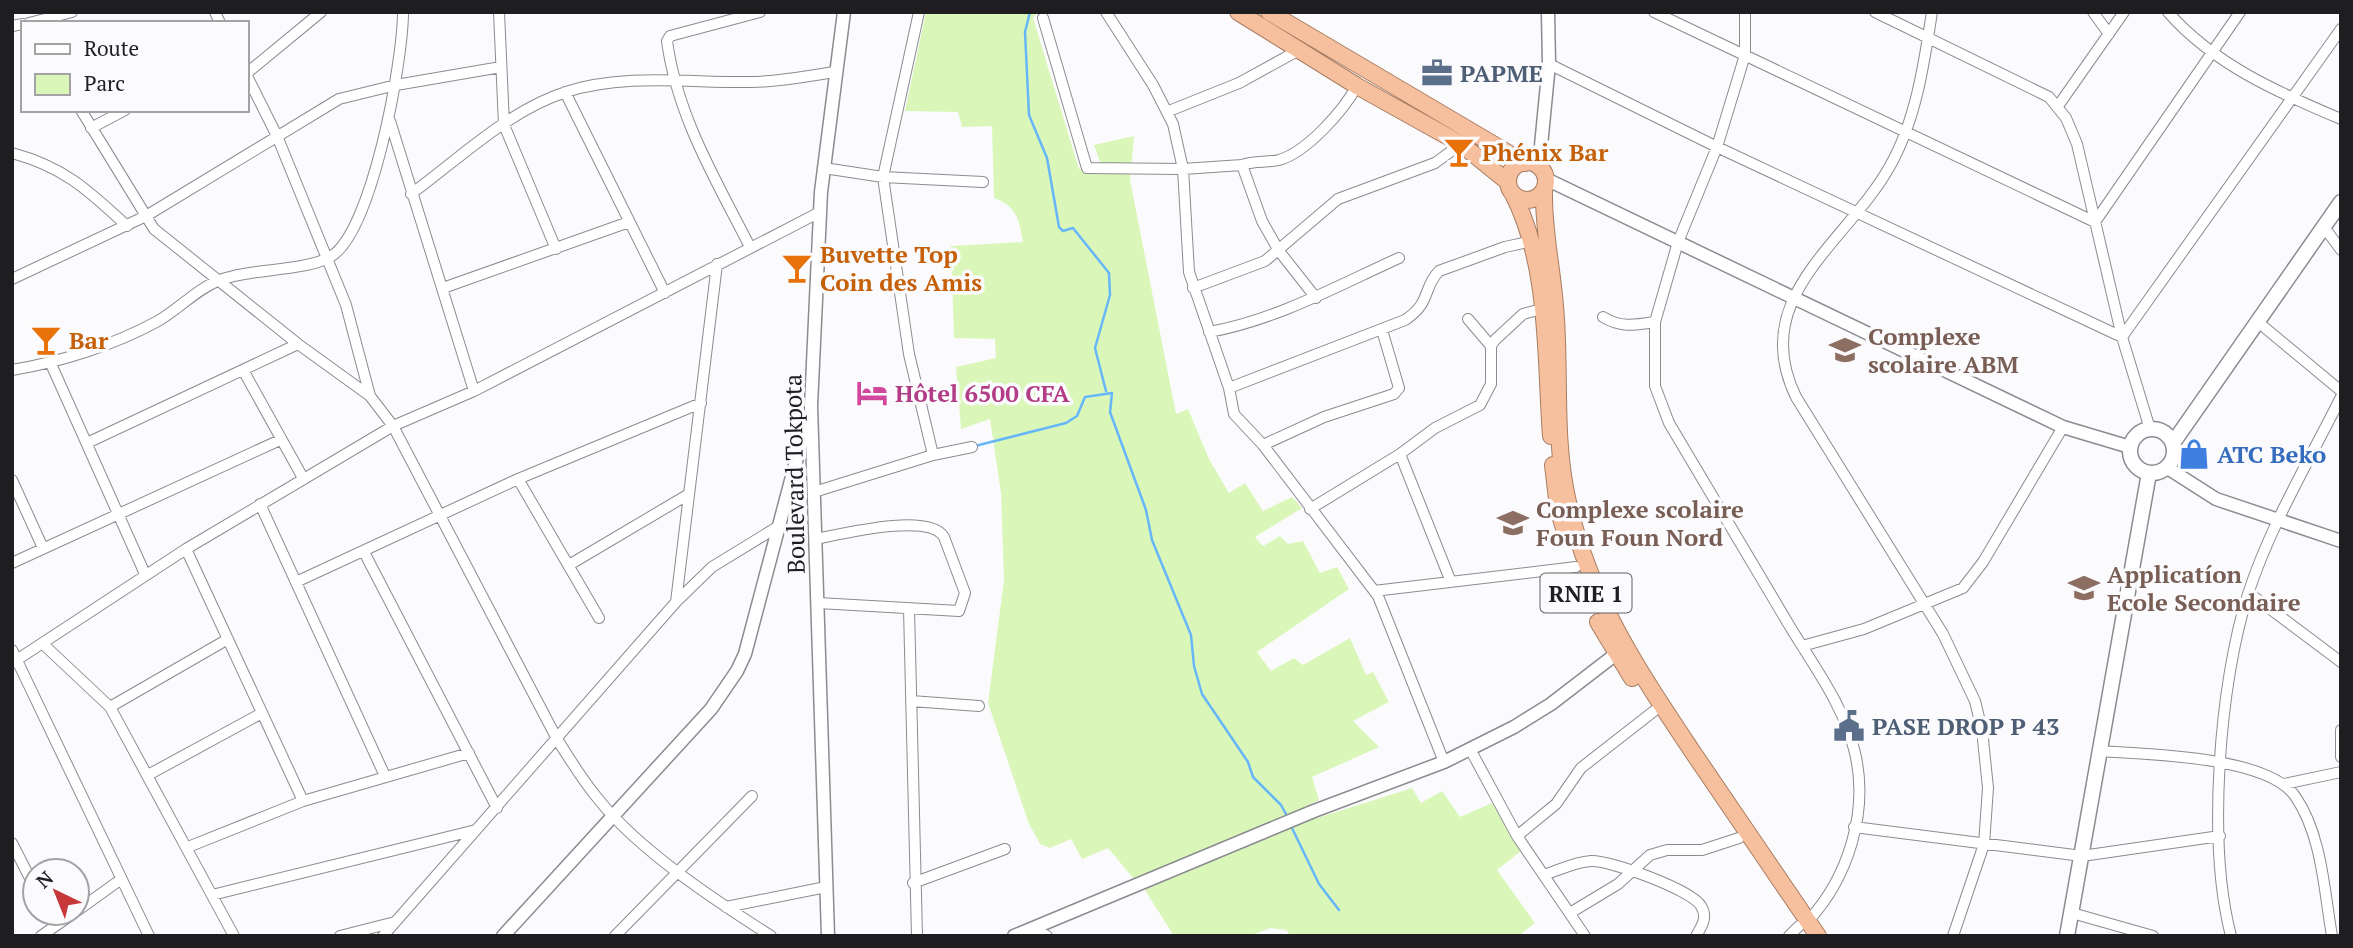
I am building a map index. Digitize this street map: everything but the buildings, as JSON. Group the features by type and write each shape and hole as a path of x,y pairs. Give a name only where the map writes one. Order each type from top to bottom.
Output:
{"highway":[{"name":"RNIE 1","path":"1238,12 1357,86 1461,144 1511,188 1532,241 1542,309 1554,485 1576,567 1598,622 1616,654 1800,929 1818,936"},
{"path":"1269,12 1538,175"},
{"path":"1515,167 1538,175 1530,200 1511,188 1515,167"},
{"name":"RNIE 1","path":"1538,175 1555,306 1563,466 1567,499 1583,560 1608,618 1632,659 1800,929"}],"main road":[{"path":"2173,443 2164,432 2150,429 2139,433 2130,447 2136,467 2149,472 2166,467 2172,460 2173,443 2341,202"},
{"path":"2067,936 2149,472"}],"street":[{"path":"37,21 72,12"},
{"path":"248,74 320,12"},
{"path":"12,370 51,364 158,321 219,280 326,259 341,248 352,232 390,120 403,12"},
{"path":"499,12 504,125 556,249"},
{"path":"750,247 690,126 672,80 667,41 670,36 760,12"},
{"name":"Boulevard Tokpota","path":"828,936 811,406 820,212 844,12"},
{"path":"919,12 883,177 907,342 933,455"},
{"path":"1106,12 1169,111 1183,169 1185,245 1193,288 1229,388 1234,414 1263,445 1374,591 1394,629 1444,762"},
{"path":"1548,12 1549,64 1538,175 2063,427 2130,447"},
{"path":"1654,12 2095,222"},
{"path":"1745,12 1745,55 1717,147 1678,242 1655,322 1655,386 1669,424 1842,716 1855,750 1859,794 1851,850 1831,893 1800,929"},
{"path":"1875,12 2035,90 2058,106 2077,144 2122,337 2150,429"},
{"path":"1932,12 1907,132 1880,182 1805,275 1794,298 1781,341 1789,382 1963,671 1975,701 1982,730 1988,788 1984,844 1953,936"},
{"path":"2093,12 2109,34"},
{"path":"2058,106 2124,12"},
{"path":"2168,12 2212,54 2292,98 2341,119"},
{"path":"2095,222 2241,12"},
{"path":"1044,18 1087,168 1183,169 1242,165 1254,160 1278,160 1295,153 1340,113 1357,86"},
{"path":"2122,337 2341,29"},
{"path":"1169,111 1239,83 1299,50"},
{"path":"1549,64 1717,147 2122,337"},
{"path":"12,279 146,216 340,99 396,85 501,67"},
{"path":"411,194 524,111 565,92 608,84 672,80 754,82 835,72"},
{"path":"248,77 277,136 346,305 370,396"},
{"path":"565,92 665,293"},
{"path":"82,112 146,216 168,242 298,344 370,396 393,426 557,738 576,769 613,816 676,870 771,936"},
{"path":"91,128 121,112"},
{"path":"390,120 474,391"},
{"path":"1193,288 1231,276 1279,251 1338,199 1436,163 1461,144"},
{"path":"12,153 40,160 68,174 127,226"},
{"path":"1242,165 1256,208 1279,251 1316,298"},
{"path":"824,167 883,177 983,182"},
{"path":"15,662 145,574 393,426 474,391 820,212"},
{"path":"443,288 629,222"},
{"path":"2324,227 2341,250"},
{"path":"1229,388 1382,330 1417,312 1426,302 1439,271 1505,247 1532,241"},
{"path":"1209,332 1245,324 1316,298 1399,258"},
{"path":"676,602 717,264"},
{"path":"1491,346 1523,314 1542,309"},
{"path":"1603,317 1616,325 1655,322"},
{"path":"1310,509 1400,454 1435,428 1480,405 1492,384 1491,346 1468,319"},
{"path":"2258,322 2341,391"},
{"path":"1263,445 1324,417 1394,394 1399,388 1382,330"},
{"path":"86,443 298,344"},
{"path":"51,364 145,574"},
{"path":"243,370 303,478"},
{"path":"2231,936 2225,902 2220,836 2221,762 2234,649 2249,593 2279,522 2341,397"},
{"path":"296,582 518,478 701,403"},
{"path":"503,936 711,709 737,671 759,605 811,406"},
{"path":"1802,646 1864,629 1962,588 1972,577 2063,427"},
{"path":"12,563 280,440"},
{"path":"814,492 933,455 972,447"},
{"path":"1400,454 1451,582"},
{"path":"2166,467 2216,499 2341,541"},
{"path":"518,478 599,618"},
{"path":"12,480 43,548"},
{"path":"569,565 689,494"},
{"path":"260,504 385,776"},
{"path":"383,936 676,602 712,567 779,526"},
{"path":"816,539 891,526 931,526 940,530 965,593 959,611 818,603"},
{"path":"186,549 303,801"},
{"path":"364,552 497,808"},
{"path":"1374,591 1576,567"},
{"path":"2249,593 2341,662"},
{"path":"909,609 913,883 917,936"},
{"path":"110,707 228,639"},
{"path":"43,644 110,707 188,846 234,936"},
{"path":"12,650 15,662 149,936"},
{"path":"1014,936 1314,811 1444,762 1514,727 1551,704 1616,654"},
{"path":"911,701 979,706"},
{"path":"1517,836 1556,804 1581,768 1654,711"},
{"path":"148,775 262,713"},
{"path":"2341,730 2341,757"},
{"path":"1470,749 1517,836 1585,936"},
{"path":"2099,751 2221,762 2284,784 2341,772"},
{"path":"188,846 303,801 469,753"},
{"path":"2284,784 2303,809 2313,836 2332,936"},
{"path":"615,936 676,870 752,796"},
{"path":"1854,827 2082,856 2220,836"},
{"path":"212,895 476,830"},
{"path":"1570,913 1604,894 1650,855 1667,849 1702,850 1739,838"},
{"path":"12,843 21,862"},
{"path":"913,883 1005,849"},
{"path":"1544,875 1591,861 1608,863 1689,893 1704,914 1704,922 1696,936"},
{"path":"91,901 120,880"},
{"path":"726,907 826,887"},
{"path":"2072,913 2153,936"},
{"path":"340,936 395,922"},
{"path":"1032,928 1047,936"}],"green space":[{"path":"926,12 1037,12 1033,18 1079,169 1104,174 1094,145 1134,136 1130,180 1176,414 1188,409 1209,459 1229,493 1245,483 1263,511 1292,497 1302,508 1255,537 1263,546 1280,536 1288,544 1303,541 1320,573 1337,567 1349,589 1257,652 1271,671 1294,658 1303,665 1350,638 1366,675 1373,672 1389,702 1353,721 1379,747 1312,777 1319,800 1309,805 1314,819 1412,788 1421,803 1442,791 1460,817 1492,803 1521,851 1497,870 1535,923 1518,936 1291,936 1286,930 1270,928 1250,936 1174,936 1143,887 1254,844 1250,833 1134,879 1108,848 1082,859 1071,839 1050,848 1040,844 1029,824 988,703 1004,580 1001,493 990,419 961,429 956,367 996,358 995,339 954,338 951,246 1023,242 1016,215 1008,205 994,198 992,126 962,127 958,112 905,111"}],"waterway":[{"path":"1030,12 1025,32 1029,115 1047,158 1059,227 1063,231 1073,228 1109,273 1110,295 1095,348 1106,391"},
{"path":"975,446 1066,423 1077,416 1085,397 1112,393 1110,412 1146,510 1152,540 1191,635 1194,666 1202,694 1248,762 1253,777 1281,805 1287,816"},
{"path":"1291,826 1319,884 1339,910"}],"place":[{"name":"PAPME","path":"1437,73"},
{"name":"Phénix Bar","path":"1459,152"},
{"name":"Buvette Top Coin des Amis","path":"797,268"},
{"name":"Bar","path":"46,340"},
{"name":"Complexe scolaire ABM","path":"1845,350"},
{"name":"Hôtel 6500 CFA","path":"872,393"},
{"name":"ATC Beko","path":"2194,454"},
{"name":"Complexe scolaire Foun Foun Nord","path":"1513,523"},
{"name":"Applicatíon Ecole Secondaire","path":"2084,588"},
{"name":"PASE DROP P 43","path":"1849,726"}]}
